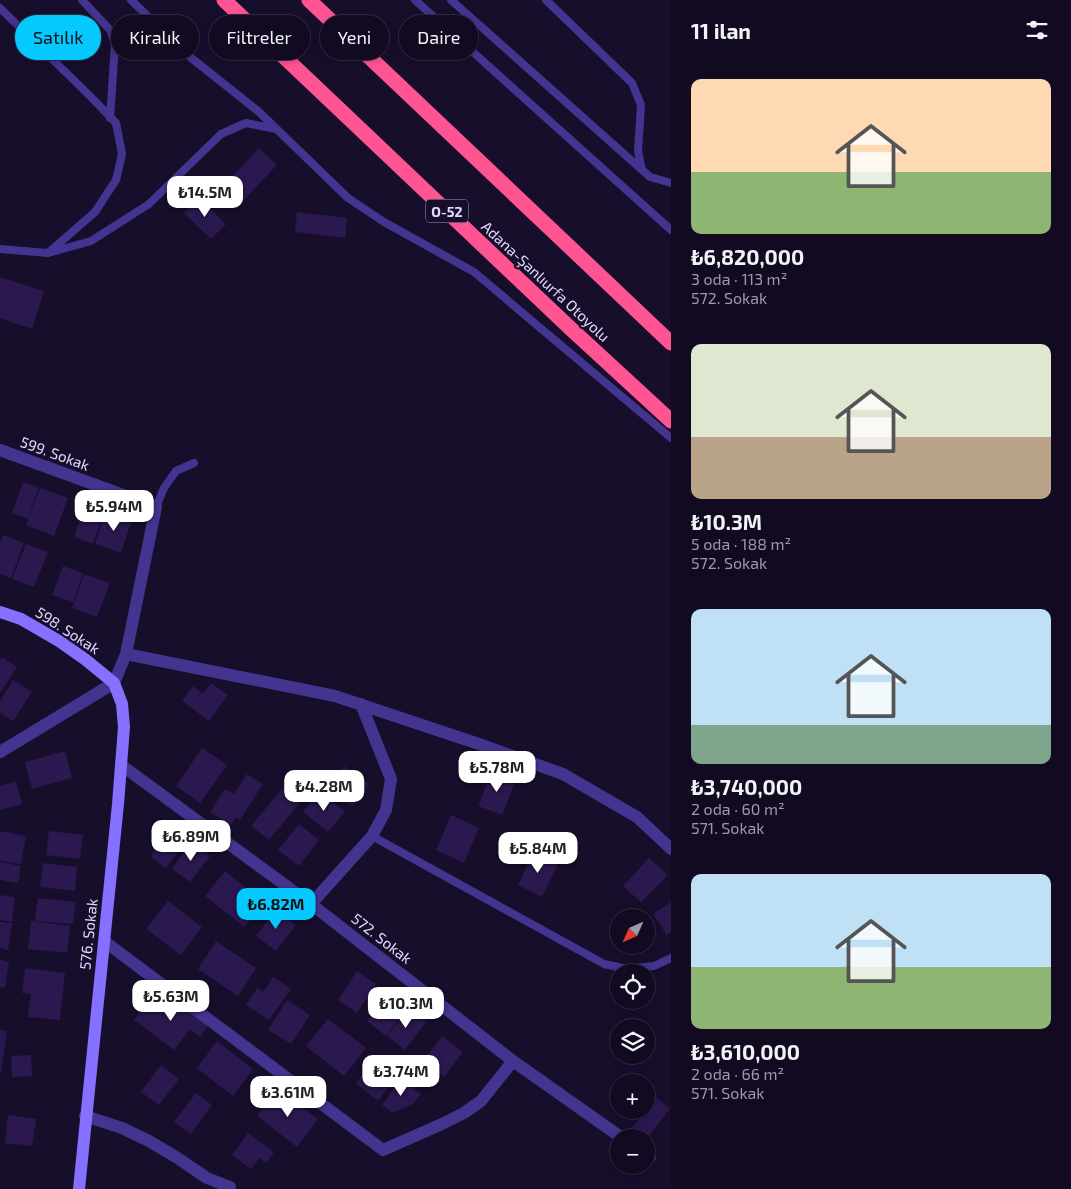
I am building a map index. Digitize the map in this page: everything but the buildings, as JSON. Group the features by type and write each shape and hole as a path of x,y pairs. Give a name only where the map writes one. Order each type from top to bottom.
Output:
{"highway":[{"name":"Adana-Şanlıurfa Otoyolu","path":"224,0 562,321 671,421"},
{"path":"309,0 671,343"}],"street":[{"name":"599. Sokak","path":"0,450 156,507"},
{"path":"0,752 114,683 126,654 156,507"},
{"name":"598. Sokak","path":"0,612 21,619 59,641 114,683"},
{"path":"126,654 335,696 563,774 637,817 671,849"},
{"name":"576. Sokak","path":"79,1189 124,728 122,704 114,683"},
{"path":"311,904 372,836 386,810 391,778 361,704"},
{"name":"572. Sokak","path":"121,765 311,904 513,1061 610,1130"},
{"path":"104,941 383,1150 442,1124 475,1105 513,1061"},
{"path":"86,1116 122,1128 149,1141 207,1178 230,1187"}],"lane":[{"path":"82,0 111,31 115,44 110,118"},
{"path":"132,0 190,58 258,110 348,198 384,222 474,272 671,438"},
{"path":"415,0 671,230"},
{"path":"451,0 650,178 671,183"},
{"path":"546,0 632,83 641,105 638,151 642,170"},
{"path":"0,8 116,123 122,154 116,180 95,212 48,253"},
{"path":"0,249 48,253 91,241 149,204 221,134 246,123 276,129"},
{"path":"156,507 164,488 176,470 194,462"},
{"path":"372,836 604,964 627,969 654,966 671,958"}]}
